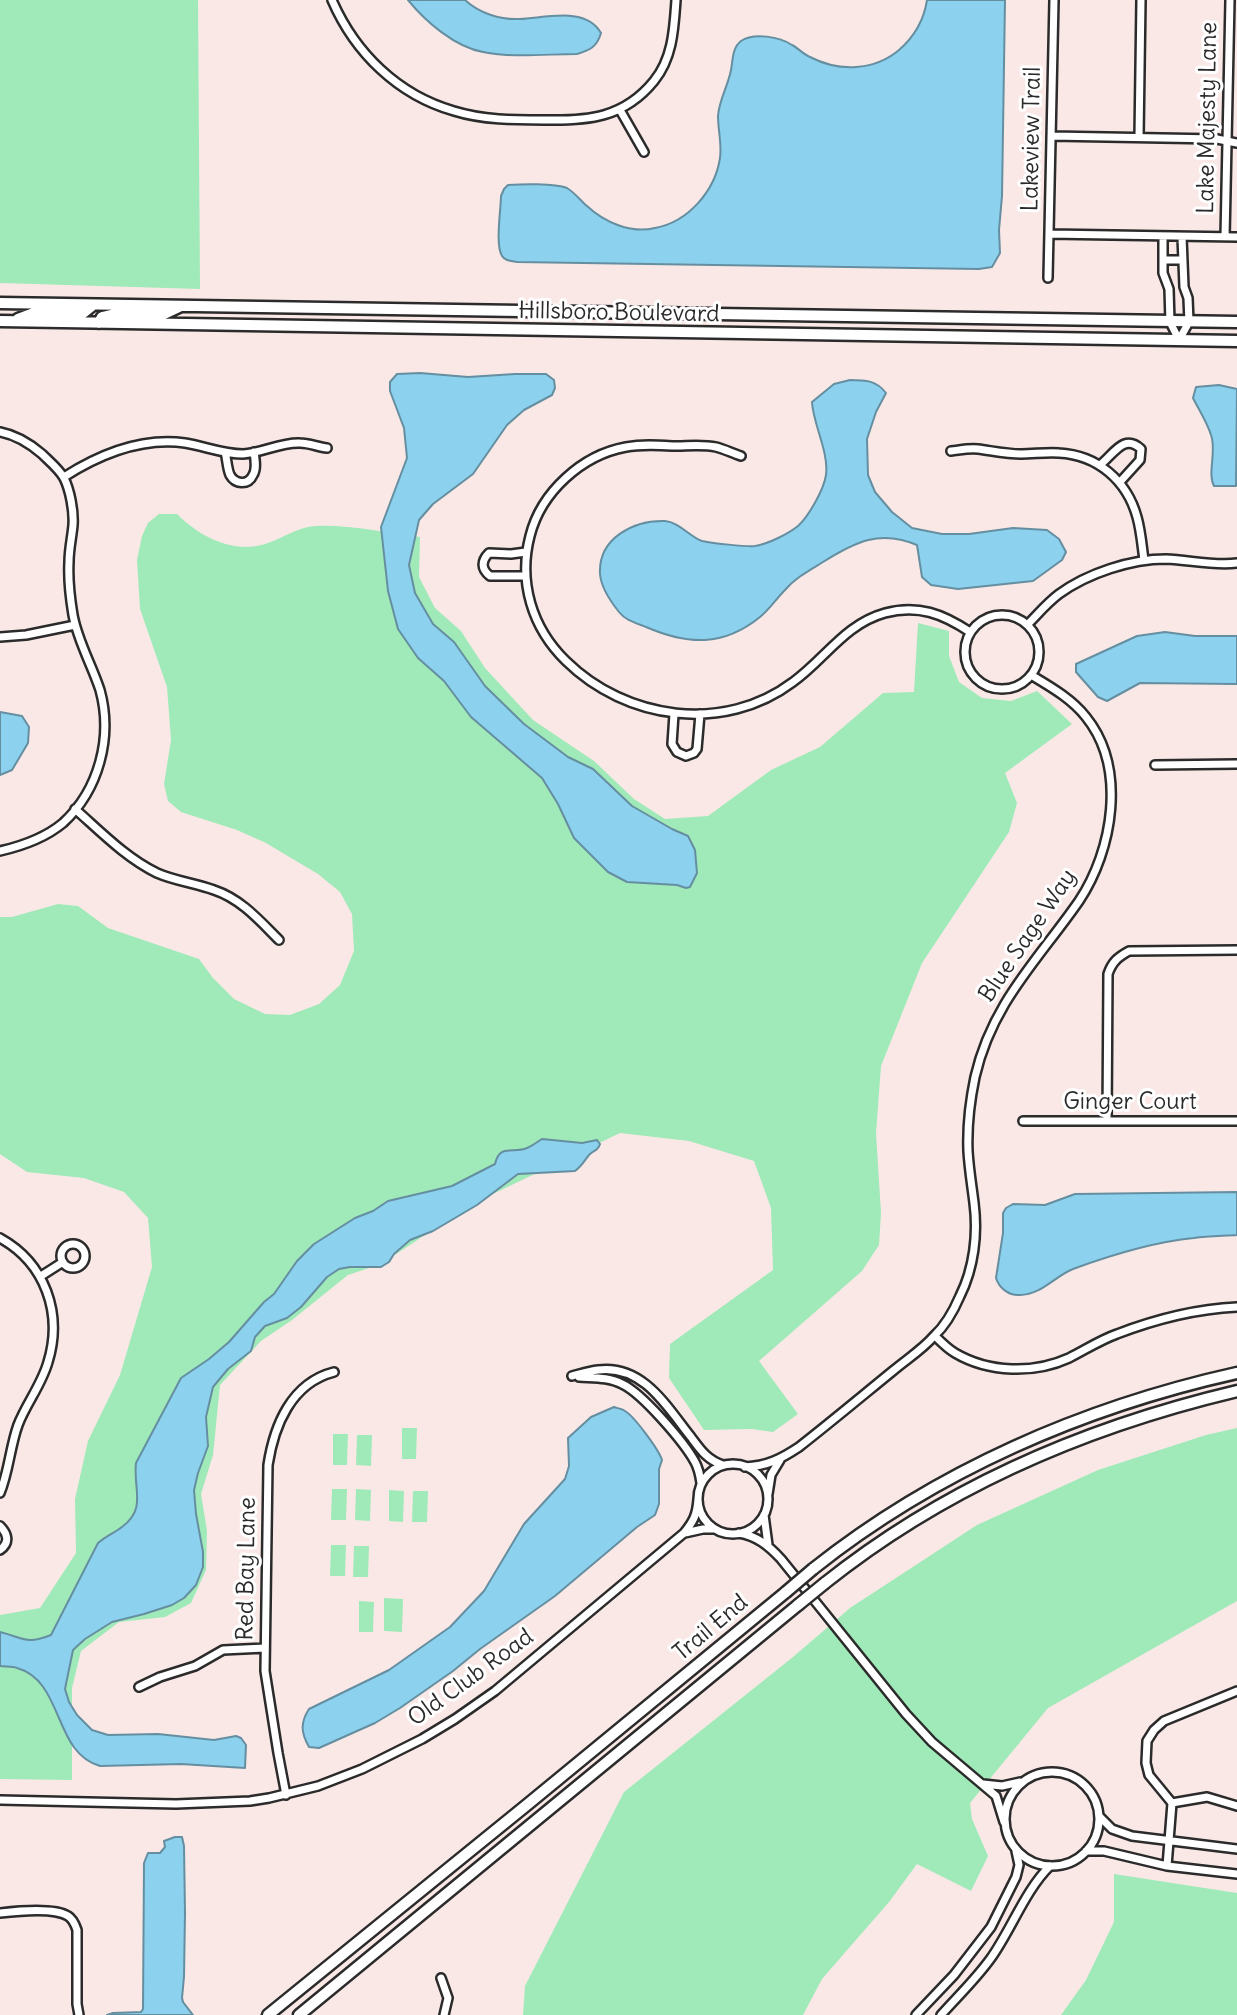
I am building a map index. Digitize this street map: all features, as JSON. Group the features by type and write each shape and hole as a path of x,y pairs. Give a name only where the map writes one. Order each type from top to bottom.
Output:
{"street":[{"path":"332,0 340,19 355,42 371,61 409,92 465,114 501,119 576,121 599,118 620,110 654,81 666,61 673,39 677,0"},
{"name":"Lakeview Trail","path":"1048,278 1054,0"},
{"path":"1139,137 1142,0"},
{"name":"Lake Majesty Lane","path":"1225,237 1230,0"},
{"path":"620,110 644,152"},
{"path":"1051,135 1217,139 1237,143"},
{"path":"1049,234 1237,237"},
{"path":"1163,237 1163,273 1169,289 1170,322 1180,340"},
{"path":"1180,340 1189,322 1188,298 1184,287 1182,237"},
{"path":"1163,260 1182,260"},
{"name":"Hillsboro Boulevard","path":"0,303 1237,323"},
{"path":"5,321 34,313 83,313 94,304"},
{"path":"99,323 102,317 115,314 164,314 183,306"},
{"name":"Hillsboro Boulevard","path":"5,321 1237,341"},
{"path":"0,432 19,438 35,449 64,477 73,523 68,560 75,625 99,689 105,724 102,753 93,782 75,809 47,834 34,841 0,851"},
{"path":"64,477 103,455 160,442 181,443 233,453 254,452 299,443 327,448"},
{"path":"1100,465 1112,456 1122,443 1135,443 1141,449 1140,460 1120,482"},
{"path":"741,456 714,447 623,447 599,455 580,466 549,496 530,533 526,552 525,576 529,599 546,639 592,684 619,698 652,710 700,715 751,705 774,694 807,671 850,630 883,614 900,610 937,613 970,632"},
{"path":"951,451 976,449 998,453 1061,453 1100,465 1120,482 1131,500 1138,519 1144,560"},
{"path":"225,452 232,478 238,482 252,479 254,452"},
{"path":"525,576 490,576 483,564 489,553 526,552"},
{"path":"1028,624 1047,604 1078,583 1123,565 1166,559 1213,564 1237,563"},
{"path":"994,616 1012,616 1028,624 1038,642 1039,651 1038,662 1031,675 1017,687 1007,689 989,687 980,682 969,669 965,659 970,632 979,623 994,616"},
{"path":"0,637 26,635 75,625"},
{"name":"Blue Sage Way","path":"746,1466 767,1465 799,1447 935,1336 961,1296 969,1275 976,1227 968,1128 975,1077 982,1053 992,1027 1017,982 1079,900 1090,881 1110,816 1110,771 1096,732 1086,716 1072,702 1031,675"},
{"path":"674,714 672,744 677,752 686,756 698,749 700,715"},
{"path":"1155,765 1237,764"},
{"path":"75,809 136,861 157,873 216,890 233,899 279,940"},
{"path":"1107,1121 1108,974 1111,965 1129,951 1237,950"},
{"name":"Ginger Court","path":"1023,1121 1237,1121"},
{"path":"0,1238 25,1256 40,1276 47,1288 54,1325 48,1365 24,1410 0,1493"},
{"path":"40,1276 63,1262"},
{"path":"935,1336 953,1352 971,1361 1011,1369 1031,1368 1069,1358 1114,1335 1146,1323 1200,1311 1237,1307"},
{"path":"717,1530 705,1520 699,1506 699,1471 691,1456 649,1404 635,1391 610,1379 572,1376 599,1370 633,1375 652,1388 708,1458 723,1465"},
{"name":"Red Bay Lane","path":"286,1794 267,1693 265,1648 268,1465 279,1421 299,1392 320,1376 334,1372"},
{"name":"Trail End","path":"268,2015 813,1569 866,1531 946,1481 1010,1448 1111,1408 1237,1373"},
{"name":"Trail End","path":"299,2015 825,1583 899,1529 1016,1466 1080,1439 1153,1414 1237,1391"},
{"path":"768,1545 764,1514 771,1475 781,1459"},
{"path":"701,1484 710,1472 723,1465 746,1466 763,1482 767,1497"},
{"name":"Old Club Road","path":"0,1800 176,1804 250,1801 318,1786 362,1769 391,1756 455,1719 495,1690 684,1533 694,1522 698,1499"},
{"path":"739,1533 754,1526 764,1514"},
{"path":"0,1525 5,1531 7,1543 0,1550"},
{"path":"684,1533 703,1528 748,1534 768,1545 923,1733 996,1796 1009,1840 1016,1850 1030,1861 1049,1866 1070,1863 1078,1859 1096,1837 1100,1817 1098,1806 1090,1791 1073,1776 1055,1771 1043,1772 1002,1786 983,1783"},
{"path":"139,1687 195,1666 223,1650 265,1648"},
{"path":"1167,1866 1172,1803 1150,1775 1146,1763 1147,1741 1164,1721 1237,1691"},
{"path":"1004,1822 1011,1794 1023,1781"},
{"path":"1172,1803 1207,1797 1237,1806"},
{"path":"1100,1817 1112,1829 1132,1836 1237,1849"},
{"path":"916,2015 954,1975 991,1927 1016,1877 1019,1865 1016,1850"},
{"path":"1086,1851 1104,1851 1167,1866 1237,1874"},
{"path":"941,2015 968,1988 991,1958 1034,1884 1049,1866"},
{"path":"0,1913 54,1912 66,1914 74,1921 77,1930 79,2015"},
{"path":"991,1927 1005,1936"},
{"path":"441,1978 448,1998 444,2015"}],"green space":[{"path":"0,0 198,0 200,289 0,283"},
{"path":"159,514 177,514 206,536 240,547 265,544 316,526 420,537 419,577 435,608 461,631 485,668 533,720 594,761 634,799 665,819 708,816 771,770 820,747 883,693 914,692 918,623 949,631 949,656 959,682 982,698 1011,701 1037,691 1072,724 1005,773 1017,803 1009,832 922,963 881,1066 876,1133 881,1213 879,1245 862,1271 759,1361 798,1414 773,1432 752,1429 704,1430 669,1378 670,1344 773,1270 771,1208 754,1161 689,1141 620,1133 472,1204 381,1264 348,1275 261,1341 220,1385 213,1455 201,1494 207,1531 206,1570 191,1603 165,1617 119,1622 81,1651 72,1688 72,1780 0,1779 0,1615 40,1608 76,1553 75,1499 88,1441 120,1375 152,1267 148,1218 124,1192 84,1178 27,1172 0,1154 0,917 12,917 58,904 78,906 108,928 199,959 234,999 265,1014 290,1015 319,1004 340,985 354,951 352,914 340,892 318,874 266,843 237,830 181,812 168,801 164,784 171,740 167,687 140,609 137,560 148,523"},
{"path":"402,1428 417,1428 416,1459 402,1459"},
{"path":"1237,1428 1237,1601 1048,1708 970,1803 972,1819 988,1856 971,1891 917,1864 889,1902 822,1979 803,2015 523,2015 525,1986 624,1792 850,1608 977,1525 1098,1470 1206,1435"},
{"path":"333,1434 348,1434 347,1465 333,1465"},
{"path":"357,1435 372,1435 371,1466 356,1465"},
{"path":"332,1489 347,1489 346,1520 331,1520"},
{"path":"356,1489 371,1490 370,1521 355,1520"},
{"path":"389,1490 404,1491 403,1522 389,1521"},
{"path":"413,1491 428,1491 427,1522 412,1522"},
{"path":"331,1545 346,1545 345,1576 330,1576"},
{"path":"354,1546 369,1546 368,1577 353,1577"},
{"path":"384,1598 403,1599 402,1632 384,1631"},
{"path":"359,1601 374,1602 373,1632 359,1632"},
{"path":"1114,1874 1237,1893 1237,2015 1061,2015 1086,1980 1114,1922"}],"water":[{"path":"408,0 465,0 483,12 505,18 575,16 586,19 601,33 592,47 577,54 494,54 472,49 452,39 423,17"},
{"path":"927,0 1005,0 1000,253 992,267 979,269 517,262 506,260 502,256 499,236 501,196 508,185 567,188 601,217 627,228 646,229 667,225 689,212 706,193 717,170 720,153 719,110 730,76 734,51 741,41 760,36 774,38 787,42 821,62 844,67 868,65 889,57 905,45 918,27"},
{"path":"397,374 468,377 546,374 554,380 552,395 524,410 507,425 473,474 433,504 419,520 409,565 415,593 433,624 454,642 485,686 524,724 568,757 593,769 632,806 688,836 695,850 697,873 690,887 627,882 608,872 574,838 542,778 471,717 444,681 418,658 398,629 388,591 381,527 407,458 404,428 390,391 390,382"},
{"path":"850,380 874,383 886,393 867,439 868,475 875,492 892,512 912,528 942,534 969,534 1013,528 1047,530 1059,539 1066,552 1062,560 1033,581 958,589 931,585 922,577 917,545 904,540 879,538 846,549 808,571 789,586 760,617 746,627 719,638 691,640 676,637 635,623 621,615 602,584 601,561 612,541 630,528 665,521 675,524 702,541 751,546 772,541 798,526 815,502 826,475 825,457 812,402 834,384"},
{"path":"1219,385 1237,389 1236,486 1214,486 1211,475 1213,441 1193,398 1196,387"},
{"path":"1165,632 1195,636 1237,636 1237,684 1140,683 1107,701 1098,697 1076,672 1076,664 1137,636"},
{"path":"0,712 22,716 29,727 28,743 12,770 0,775"},
{"path":"542,1139 582,1143 597,1140 600,1144 575,1171 518,1174 477,1205 433,1231 410,1240 381,1267 339,1269 327,1277 301,1307 287,1318 265,1326 255,1337 251,1351 228,1369 213,1387 206,1417 208,1446 194,1490 203,1552 203,1567 196,1585 184,1598 172,1605 112,1622 73,1650 65,1689 77,1715 92,1730 108,1735 158,1734 214,1740 236,1736 246,1745 245,1768 181,1764 100,1766 85,1759 65,1733 43,1687 32,1675 17,1668 0,1666 0,1632 30,1640 51,1635 98,1543 122,1527 134,1513 137,1506 136,1463 181,1378 229,1342 274,1294 297,1261 314,1244 388,1201 452,1186 495,1164 500,1153 522,1150"},
{"path":"1237,1192 1237,1235 1179,1240 1132,1250 1073,1269 1028,1294 1008,1293 996,1278 1003,1233 1003,1213 1013,1204 1045,1205 1075,1194"},
{"path":"614,1407 624,1410 634,1419 662,1460 659,1469 659,1504 655,1515 555,1596 400,1708 375,1723 319,1748 309,1747 303,1728 309,1709 389,1670 450,1627 484,1591 524,1524 565,1479 569,1466 568,1438 591,1417"},
{"path":"182,1837 184,1846 182,1998 193,2015 107,2015 141,2012 143,2009 144,1863 148,1853 160,1853 165,1847 164,1841"}]}
